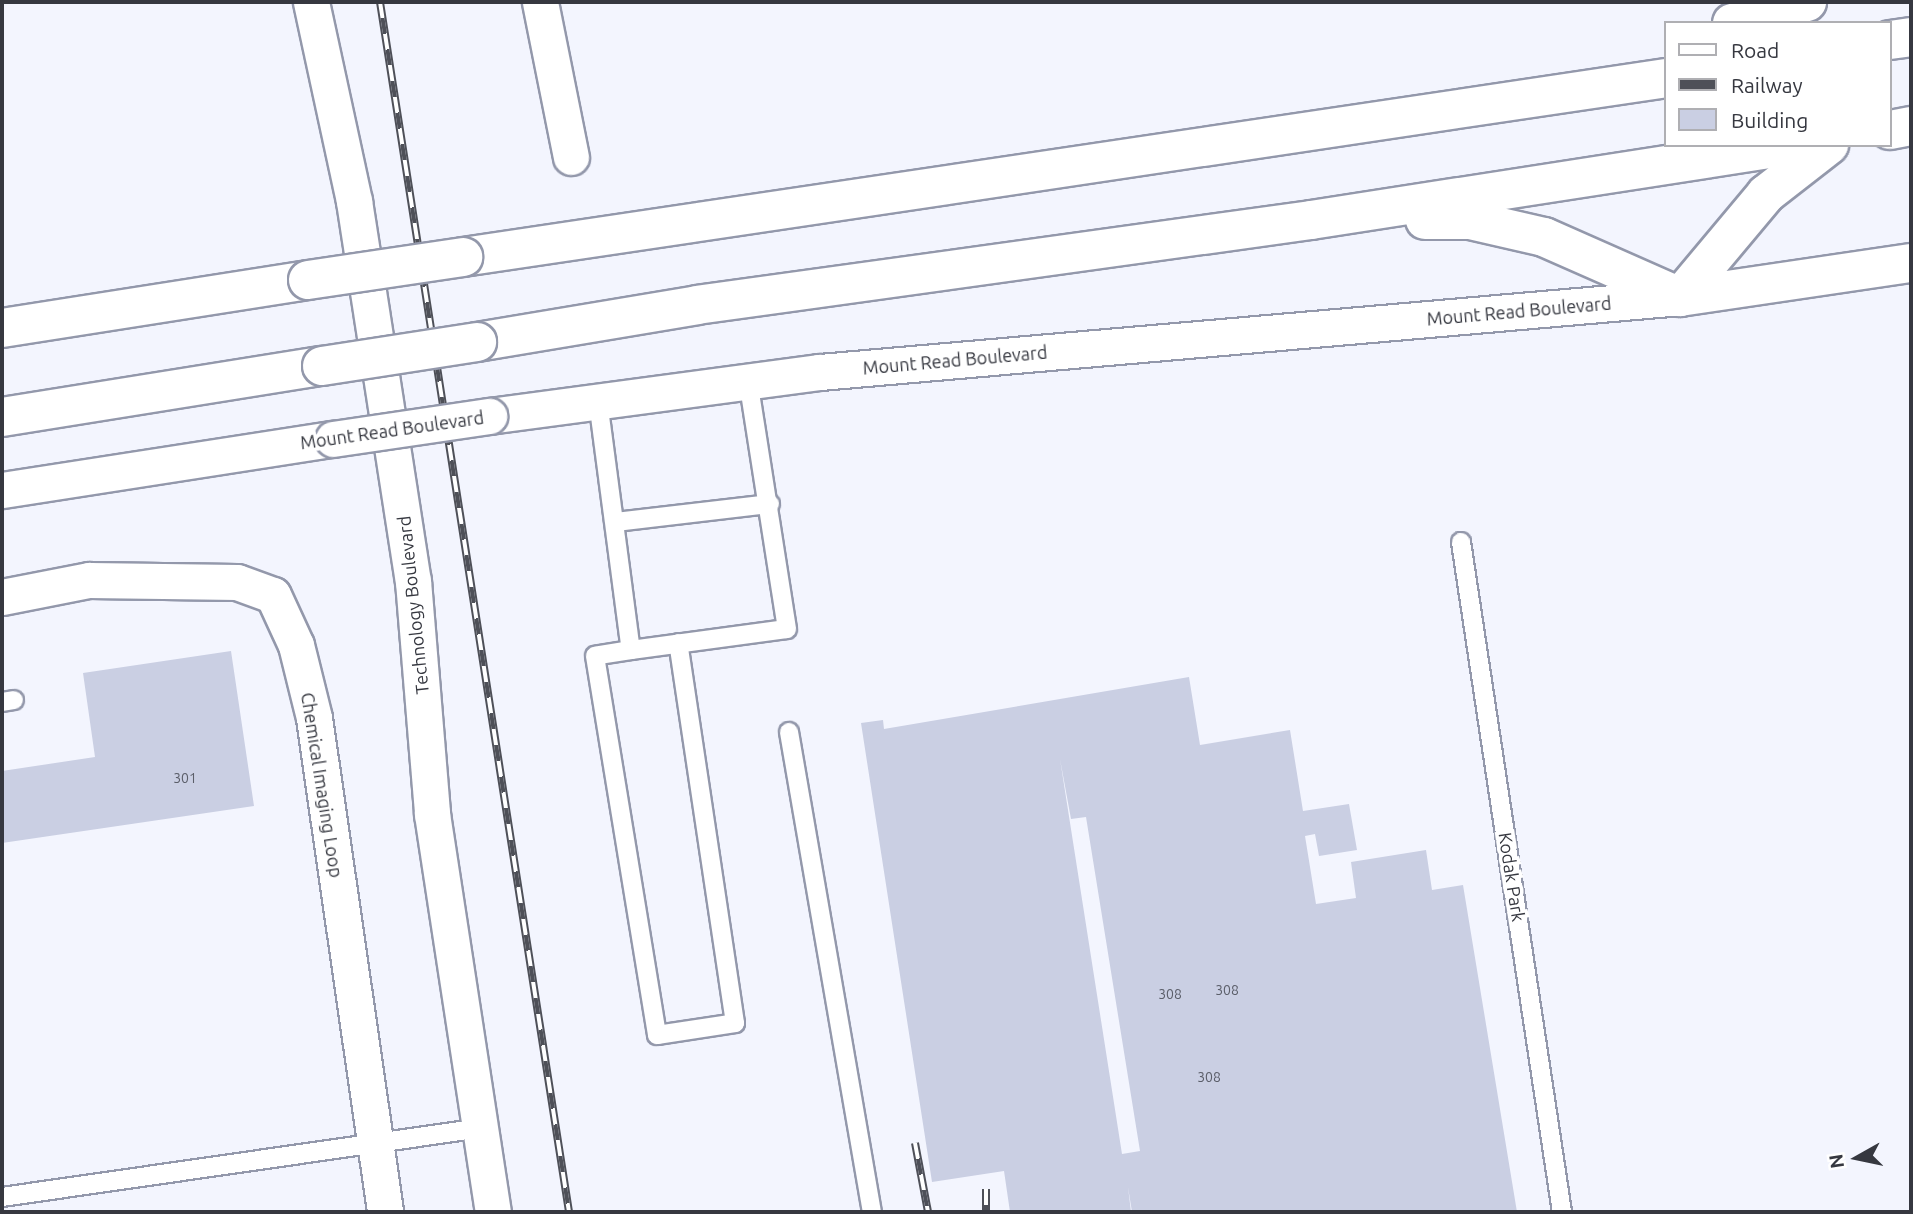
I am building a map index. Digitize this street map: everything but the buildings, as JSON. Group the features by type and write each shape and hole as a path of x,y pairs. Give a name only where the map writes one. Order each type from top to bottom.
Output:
{"main road":[{"path":"1738,21 1807,2"},
{"path":"1892,40 1911,37"},
{"path":"1606,88 1664,57"},
{"path":"2,328 307,280 1664,78"},
{"path":"1892,130 1911,126"},
{"path":"2,417 697,305 1311,220 1780,147"},
{"path":"1311,220 1470,220 1544,237 1680,297 1766,194 1826,147"},
{"name":"Mount Read Boulevard","path":"1680,297 1911,263"}],"street":[{"name":"Technology Boulevard","path":"311,2 354,201 413,581 432,814 493,1212"},
{"path":"540,2 571,157"},
{"name":"Mount Read Boulevard","path":"2,490 489,416 748,382 1680,297"},
{"name":"Chemical Imaging Loop","path":"2,597 89,580 237,582 273,594 296,645 314,718 385,1212"}],"lane":[{"path":"678,643 735,1023 657,1035 595,656 678,643 787,629 770,504 748,382"},
{"path":"598,401 631,650"},
{"path":"616,522 770,504"},
{"name":"Kodak Park","path":"1461,542 1562,1212"},
{"path":"789,732 872,1212"},
{"path":"2,1197 278,1153 375,1146 480,1128"}],"railway":[{"path":"380,2 569,1212"},
{"path":"915,1143 928,1212"},
{"path":"986,1189 986,1212"}]}
